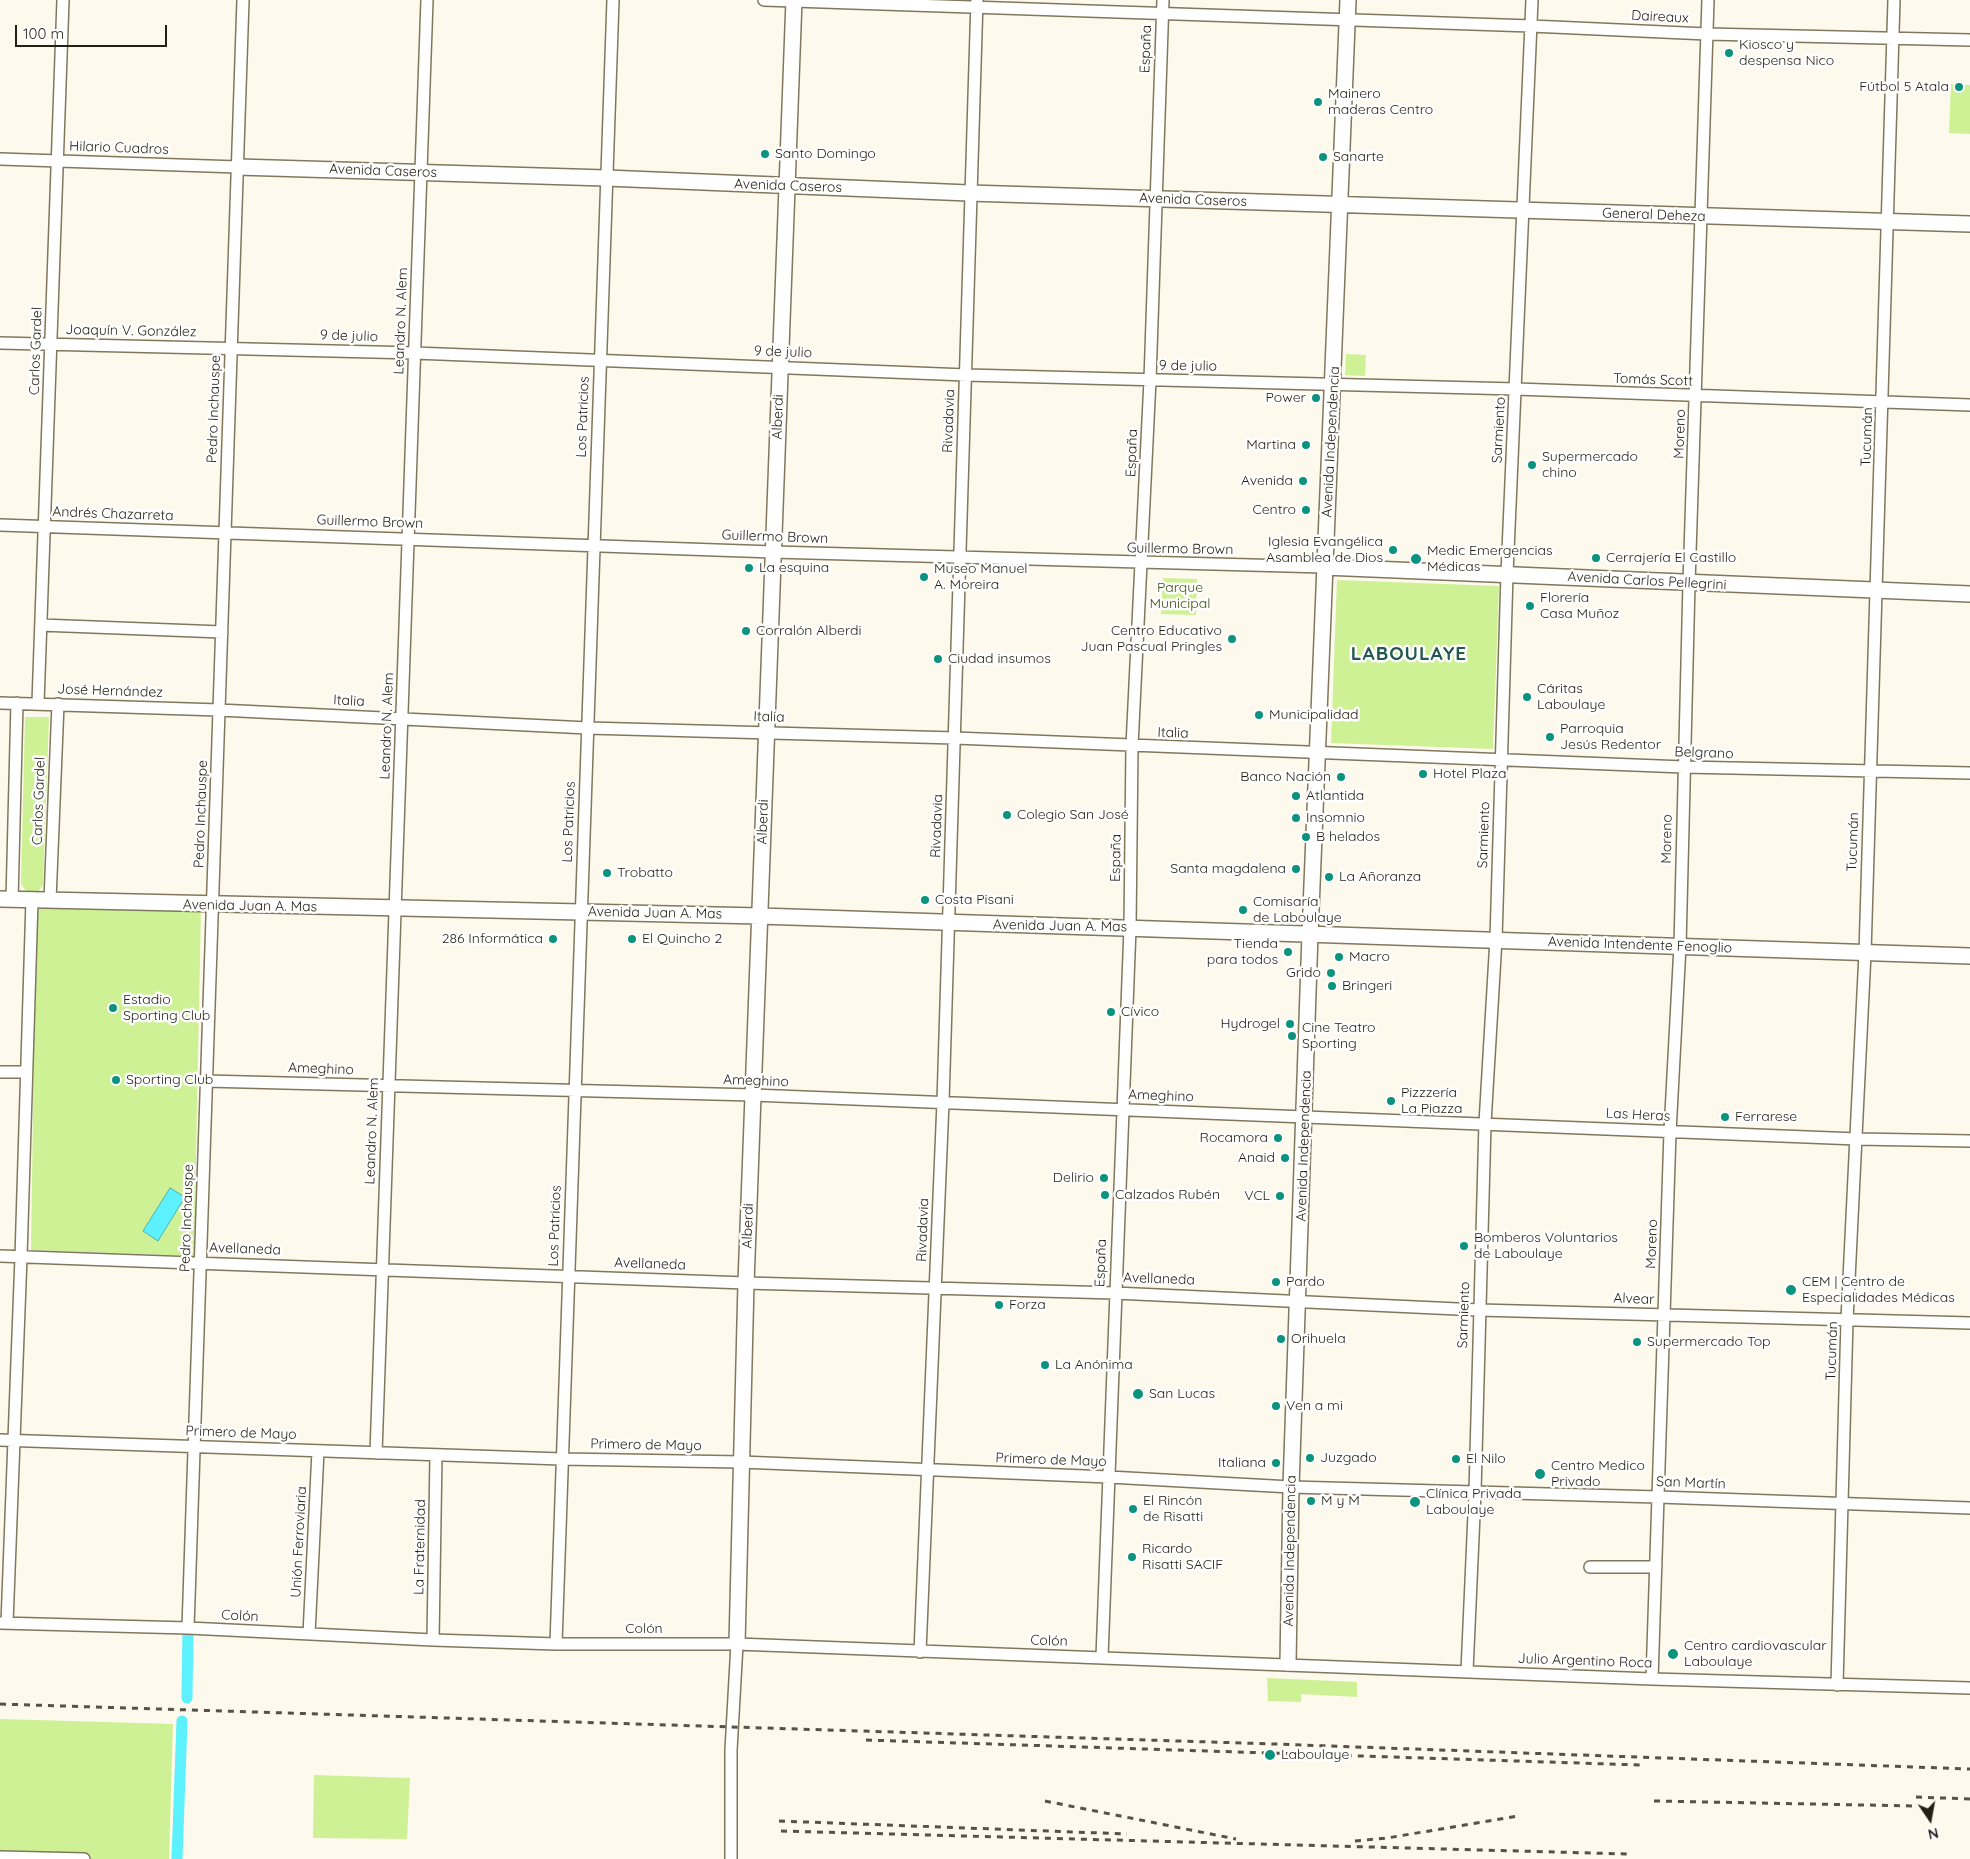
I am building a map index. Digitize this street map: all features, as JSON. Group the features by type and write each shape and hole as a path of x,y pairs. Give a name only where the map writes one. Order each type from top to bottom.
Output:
{"main road":[{"name":"Avenida Independencia","path":"1288,1663 1291,1487 1310,934 1324,567 1334,384 1338,205 1348,0"},
{"name":"Alberdi","path":"737,1644 746,1282 794,1"},
{"name":"Avenida Caseros","path":"238,167 606,178 787,187 1338,205"},
{"name":"General Deheza","path":"1338,205 1970,224"},
{"name":"Avenida Carlos Pellegrini","path":"1324,567 1876,592 1970,594"},
{"name":"Avenida Juan A. Mas","path":"6,900 760,916 949,924 1310,934"},
{"name":"Avenida Intendente Fenoglio","path":"1310,934 1970,956"}],"street":[{"name":"Carlos Gardel","path":"38,703 63,0"},
{"name":"Pedro Inchauspe","path":"188,1628 243,0"},
{"name":"Leandro N. Alem","path":"376,1453 427,0"},
{"name":"Los Patricios","path":"556,1644 613,0"},
{"name":"Daireaux","path":"764,0 976,4 1707,34 1970,40"},
{"name":"España","path":"1102,1658 1130,928 1132,746 1143,563 1163,0"},
{"name":"Sarmiento","path":"1467,1672 1475,1492 1486,1123 1496,939 1507,574 1532,0"},
{"name":"Moreno","path":"1652,1679 1670,1132 1680,946 1689,584 1708,0"},
{"name":"Tucumán","path":"1837,1685 1848,1320 1865,953 1889,221 1894,0"},
{"name":"Rivadavia","path":"920,1652 943,1102 961,557 969,193 976,4"},
{"name":"Hilario Cuadros","path":"0,159 238,167"},
{"name":"Joaquín V. González","path":"0,343 232,348"},
{"name":"9 de julio","path":"232,348 780,366 966,376 1334,384"},
{"name":"Tomás Scott","path":"1334,384 1970,406"},
{"name":"Andrés Chazarreta","path":"0,525 225,533"},
{"name":"Guillermo Brown","path":"225,533 773,552 1324,567"},
{"path":"41,625 222,632"},
{"name":"José Hernández","path":"0,703 219,710"},
{"name":"Carlos Gardel","path":"6,900 17,703"},
{"name":"Carlos Gardel","path":"50,900 58,704"},
{"name":"Italia","path":"219,710 588,728 955,738 1317,753"},
{"name":"Belgrano","path":"1317,753 1684,767 1970,773"},
{"path":"3,1623 14,1441 32,900"},
{"path":"0,1072 26,1072"},
{"name":"Ameghino","path":"206,1081 753,1095 1305,1117"},
{"name":"Las Heras","path":"1305,1117 1857,1139 1970,1141"},
{"name":"Avellaneda","path":"0,1256 746,1282 1115,1292 1298,1300"},
{"name":"Alvear","path":"1298,1300 1479,1310 1970,1323"},
{"name":"Primero de Mayo","path":"0,1440 562,1459 741,1462 1109,1477 1291,1487"},
{"name":"Unión Ferroviaria","path":"309,1634 318,1451"},
{"name":"La Fraternidad","path":"433,1640 436,1455"},
{"name":"San Martín","path":"1291,1487 1658,1496 1970,1508"},
{"path":"1590,1566 1656,1567"},
{"name":"Colón","path":"3,1623 188,1628 556,1644 737,1644 920,1652 1288,1663"},
{"path":"731,1859 730,1750 737,1644"},
{"name":"Julio Argentino Roca","path":"1288,1663 1652,1679 1970,1688"},
{"path":"0,1857 84,1859"}],"green space":[{"path":"1951,84 1970,85 1970,134 1949,133"},
{"path":"1346,354 1366,355 1365,376 1345,375"},
{"name":"Parque Municipal","path":"1163,578 1197,579 1196,615 1161,614"},
{"path":"1337,580 1499,586 1493,749 1331,743"},
{"path":"25,717 49,717 43,885 32,900 21,884"},
{"name":"Sporting Club","path":"36,904 201,909 194,1256 31,1250"},
{"path":"1267,1678 1357,1682 1357,1697 1301,1694 1301,1702 1268,1701"},
{"path":"0,1719 173,1724 169,1859 0,1859"},
{"path":"314,1775 410,1778 407,1839 313,1838"}],"water":[{"path":"170,1188 185,1197 158,1241 143,1231"}],"waterway":[{"path":"187,1698 188,1628"},
{"path":"177,1859 182,1721"}],"railway":[{"path":"0,1704 1274,1744 1970,1769"},
{"path":"866,1740 1640,1765"},
{"path":"1916,1797 1970,1799"},
{"path":"1045,1801 1236,1839"},
{"path":"1654,1801 1916,1806"},
{"path":"1355,1841 1387,1838 1518,1816"},
{"path":"779,1821 1127,1834"},
{"path":"781,1831 1628,1854"}],"place":[{"name":"Kiosco y despensa Nico","path":"1729,53"},
{"name":"Fútbol 5 Atala","path":"1959,87"},
{"name":"Mainero maderas Centro","path":"1318,102"},
{"name":"Santo Domingo","path":"765,154"},
{"name":"Sanarte","path":"1323,157"},
{"name":"Power","path":"1316,398"},
{"name":"Martina","path":"1306,445"},
{"name":"Supermercado chino","path":"1532,465"},
{"name":"Avenida","path":"1303,481"},
{"name":"Centro","path":"1306,510"},
{"name":"Iglesia Evangélica Asamblea de Dios","path":"1393,550"},
{"name":"Cerrajería El Castillo","path":"1596,558"},
{"name":"Medic Emergencias Médicas","path":"1416,559"},
{"name":"La esquina","path":"749,568"},
{"name":"Museo Manuel A. Moreira","path":"924,577"},
{"name":"Florería Casa Muñoz","path":"1530,606"},
{"name":"Corralón Alberdi","path":"746,631"},
{"name":"Centro Educativo Juan Pascual Pringles","path":"1232,639"},
{"name":"Ciudad insumos","path":"938,659"},
{"name":"Cáritas Laboulaye","path":"1527,697"},
{"name":"Municipalidad","path":"1259,715"},
{"name":"Parroquia Jesús Redentor","path":"1550,737"},
{"name":"Hotel Plaza","path":"1423,774"},
{"name":"Banco Nación","path":"1341,777"},
{"name":"Atlantida","path":"1296,796"},
{"name":"Colegio San José","path":"1007,815"},
{"name":"Insomnio","path":"1296,818"},
{"name":"B helados","path":"1306,837"},
{"name":"Santa magdalena","path":"1296,869"},
{"name":"Trobatto","path":"607,873"},
{"name":"La Añoranza","path":"1329,877"},
{"name":"Costa Pisani","path":"925,900"},
{"name":"Comisaría de Laboulaye","path":"1243,910"},
{"name":"286 Informática","path":"553,939"},
{"name":"El Quincho 2","path":"632,939"},
{"name":"Tienda para todos","path":"1288,952"},
{"name":"Macro","path":"1339,957"},
{"name":"Grido","path":"1331,973"},
{"name":"Bringeri","path":"1332,986"},
{"name":"Estadio Sporting Club","path":"113,1008"},
{"name":"Cívico","path":"1111,1012"},
{"name":"Hydrogel","path":"1290,1024"},
{"name":"Cine Teatro Sporting","path":"1292,1036"},
{"name":"Sporting Club","path":"116,1080"},
{"name":"Pizzzería La Piazza","path":"1391,1101"},
{"name":"Ferrarese","path":"1725,1117"},
{"name":"Rocamora","path":"1278,1138"},
{"name":"Anaid","path":"1285,1158"},
{"name":"Delirio","path":"1104,1178"},
{"name":"Calzados Rubén","path":"1105,1195"},
{"name":"VCL","path":"1280,1196"},
{"name":"Bomberos Voluntarios de Laboulaye","path":"1464,1246"},
{"name":"Pardo","path":"1276,1282"},
{"name":"CEM | Centro de Especialidades Médicas","path":"1791,1290"},
{"name":"Forza","path":"999,1305"},
{"name":"Orihuela","path":"1281,1339"},
{"name":"Supermercado Top","path":"1637,1342"},
{"name":"La Anónima","path":"1045,1365"},
{"name":"San Lucas","path":"1138,1394"},
{"name":"Ven a mi","path":"1276,1406"},
{"name":"Juzgado","path":"1310,1458"},
{"name":"El Nilo","path":"1456,1459"},
{"name":"Italiana","path":"1276,1463"},
{"name":"Centro Medico Privado","path":"1540,1474"},
{"name":"M y M","path":"1311,1501"},
{"name":"Clínica Privada Laboulaye","path":"1415,1502"},
{"name":"El Rincón de Risatti","path":"1133,1509"},
{"name":"Ricardo Risatti SACIF","path":"1132,1557"},
{"name":"Centro cardiovascular Laboulaye","path":"1673,1654"},
{"name":"Laboulaye","path":"1270,1755"}],"district":[{"name":"LABOULAYE","path":"1409,654"}]}
